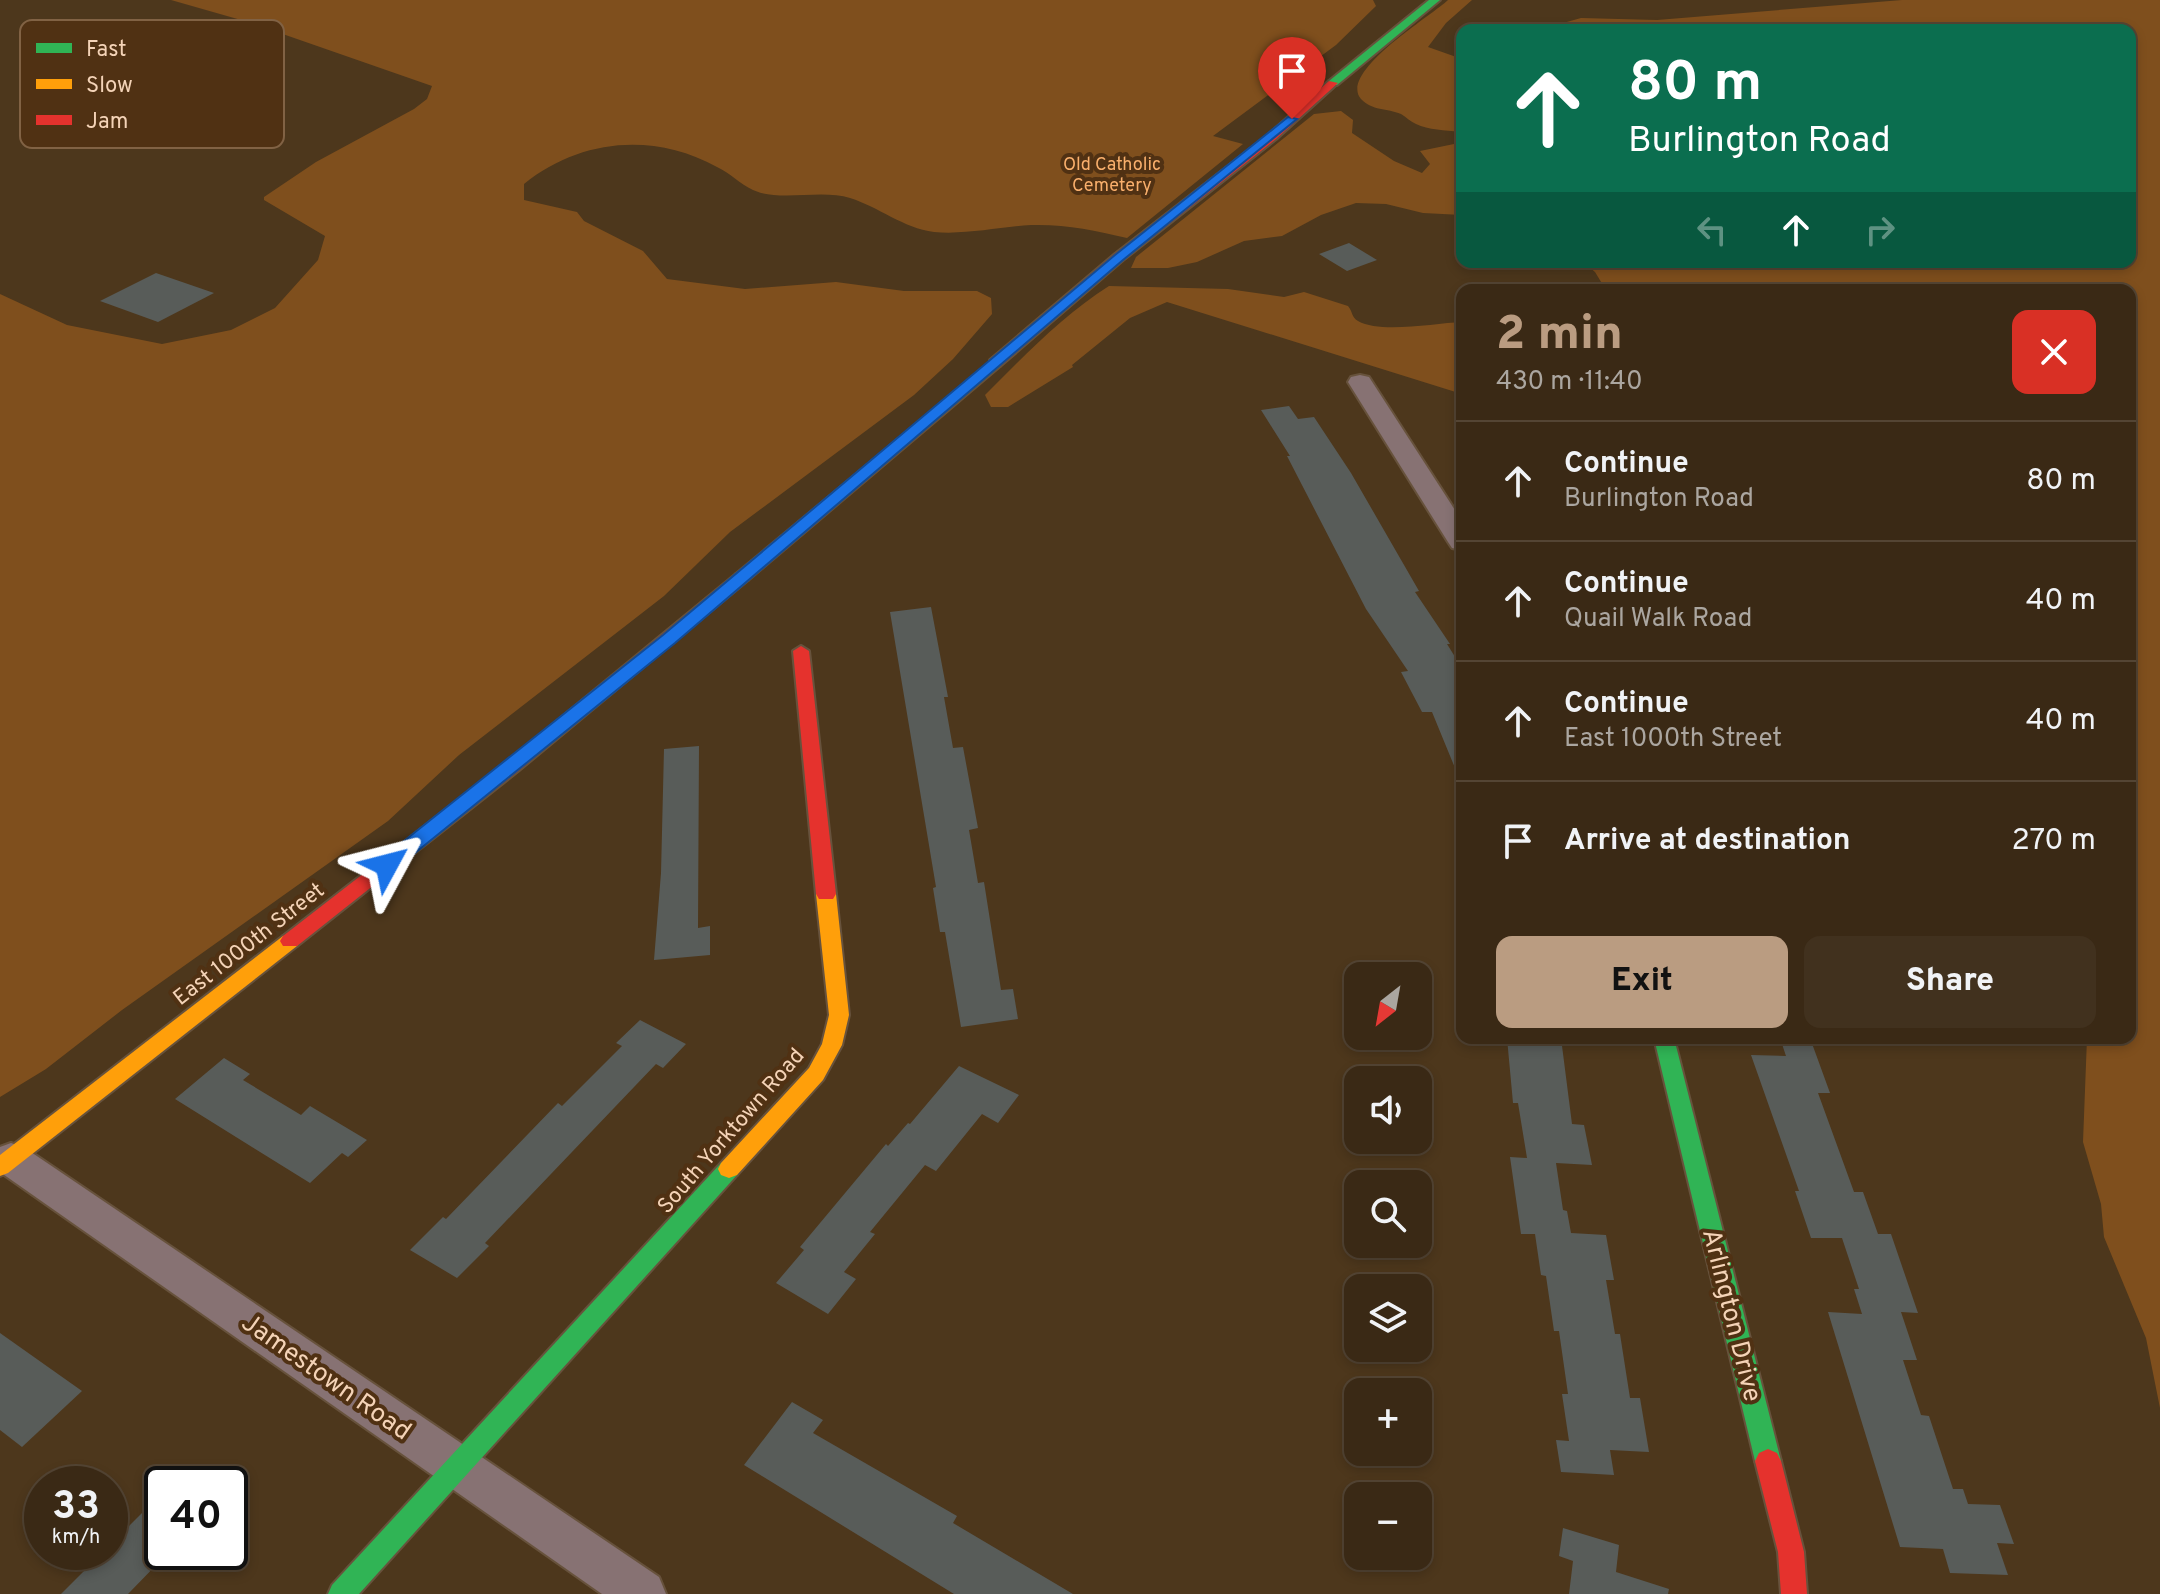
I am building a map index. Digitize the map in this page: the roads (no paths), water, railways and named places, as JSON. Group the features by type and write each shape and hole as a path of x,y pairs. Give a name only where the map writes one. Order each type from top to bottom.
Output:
{"street":[{"name":"East 1000th Street","path":"6,1163 500,777 752,570 1119,257 1272,137 1352,65 1435,0"},
{"path":"1360,382 1456,533"},
{"name":"South Yorktown Road","path":"341,1594 816,1074 832,1045 839,1015 801,651"},
{"name":"Arlington Drive","path":"1665,1044 1791,1552 1794,1594"},
{"name":"Jamestown Road","path":"6,1163 459,1467 642,1594"}],"park label":[{"name":"Old Catholic Cemetery","path":"1112,174"}]}
